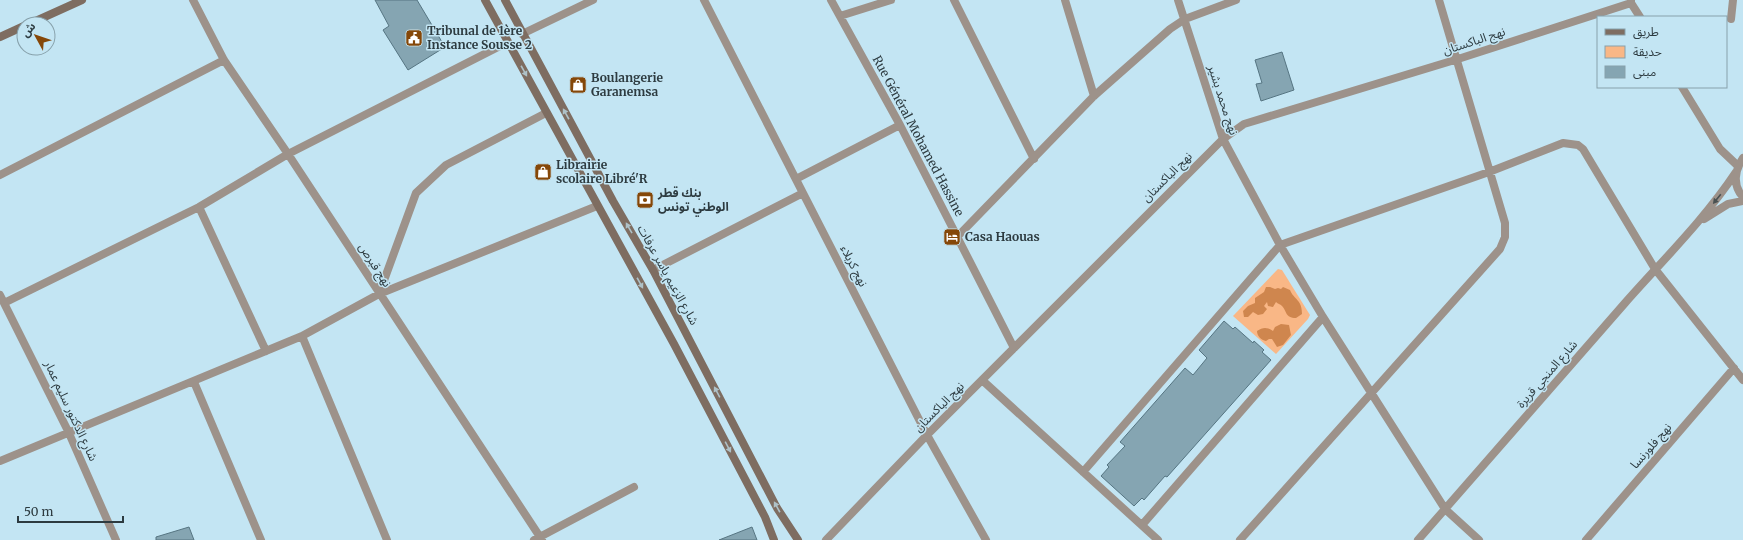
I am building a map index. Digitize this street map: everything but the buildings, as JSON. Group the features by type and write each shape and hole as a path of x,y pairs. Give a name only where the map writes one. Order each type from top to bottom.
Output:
{"main road":[{"path":"47,16 82,0"},
{"path":"485,0 678,351 765,517 774,540"},
{"name":"شارع الزعيم ياسر عرفات","path":"505,0 613,201 653,270 777,508 798,540"},
{"path":"0,37 16,30"}],"street":[{"name":"نهج قبرص","path":"192,0 224,60 288,154 539,539"},
{"path":"522,34 593,0"},
{"name":"نهج كربلاء","path":"704,0 927,435 986,540"},
{"name":"Rue Général Mohamed Hassine","path":"831,0 900,125 1014,348"},
{"path":"840,16 891,0"},
{"path":"954,0 1034,159"},
{"path":"1065,0 1094,96"},
{"name":"نهج محمد بشير","path":"1178,0 1223,139 1280,245 1370,394 1445,509 1478,540"},
{"path":"958,236 1094,96 1170,28 1184,19 1236,0"},
{"path":"1240,540 1500,249 1505,237 1505,224 1488,172 1458,59 1439,0"},
{"path":"1731,19 1733,0"},
{"path":"1631,1 1639,16"},
{"name":"نهج الباكستان","path":"826,540 927,435 1223,139 1244,124 1458,59 1631,1"},
{"path":"4,303 199,207 288,154 508,42"},
{"path":"0,175 224,60"},
{"path":"1683,88 1720,149 1737,169 1738,188 1743,197"},
{"path":"379,294 416,192 446,165 546,113"},
{"path":"796,179 900,125"},
{"path":"1084,472 1280,245 1488,172 1563,143 1578,145 1583,149 1655,269 1743,380"},
{"name":"شارع المنجي قريرة","path":"1418,540 1696,224 1724,190 1743,158"},
{"path":"653,270 804,193"},
{"name":"شارع المنجي قريرة","path":"1696,224 1728,204 1743,201"},
{"path":"0,461 68,431 194,382 302,336 379,294 597,206"},
{"path":"199,207 266,351"},
{"name":"شارع الدكتور سليم عمار","path":"0,294 68,431 115,540"},
{"path":"1142,525 1323,317"},
{"path":"302,336 387,540"},
{"name":"نهج فلورنسا","path":"1586,540 1734,368"},
{"path":"982,380 1158,540"},
{"path":"194,382 261,540"},
{"path":"539,539 634,487"}],"green space":[{"path":"1278,269 1282,270 1310,315 1276,354 1233,316"}],"shaded area":[{"path":"1266,287 1281,289 1283,287 1290,290 1301,305 1302,314 1296,318 1292,318 1288,316 1284,308 1276,302 1273,307 1268,306 1267,302 1264,306 1267,309 1263,314 1258,315 1253,312 1248,317 1244,317 1243,311 1248,306 1255,303 1255,298 1264,292"},
{"path":"1281,324 1289,325 1291,335 1283,345 1277,347 1272,339 1266,341 1258,335 1257,331 1261,329 1267,328 1273,331 1275,327"}],"place":[{"name":"Tribunal de 1ère Instance Sousse 2","path":"414,38"},
{"name":"Boulangerie Garanemsa","path":"578,85"},
{"name":"Librairie scolaire Libré'R","path":"543,172"},
{"name":"بنك قطر الوطني تونس","path":"645,200"},
{"name":"Casa Haouas","path":"952,237"}]}
